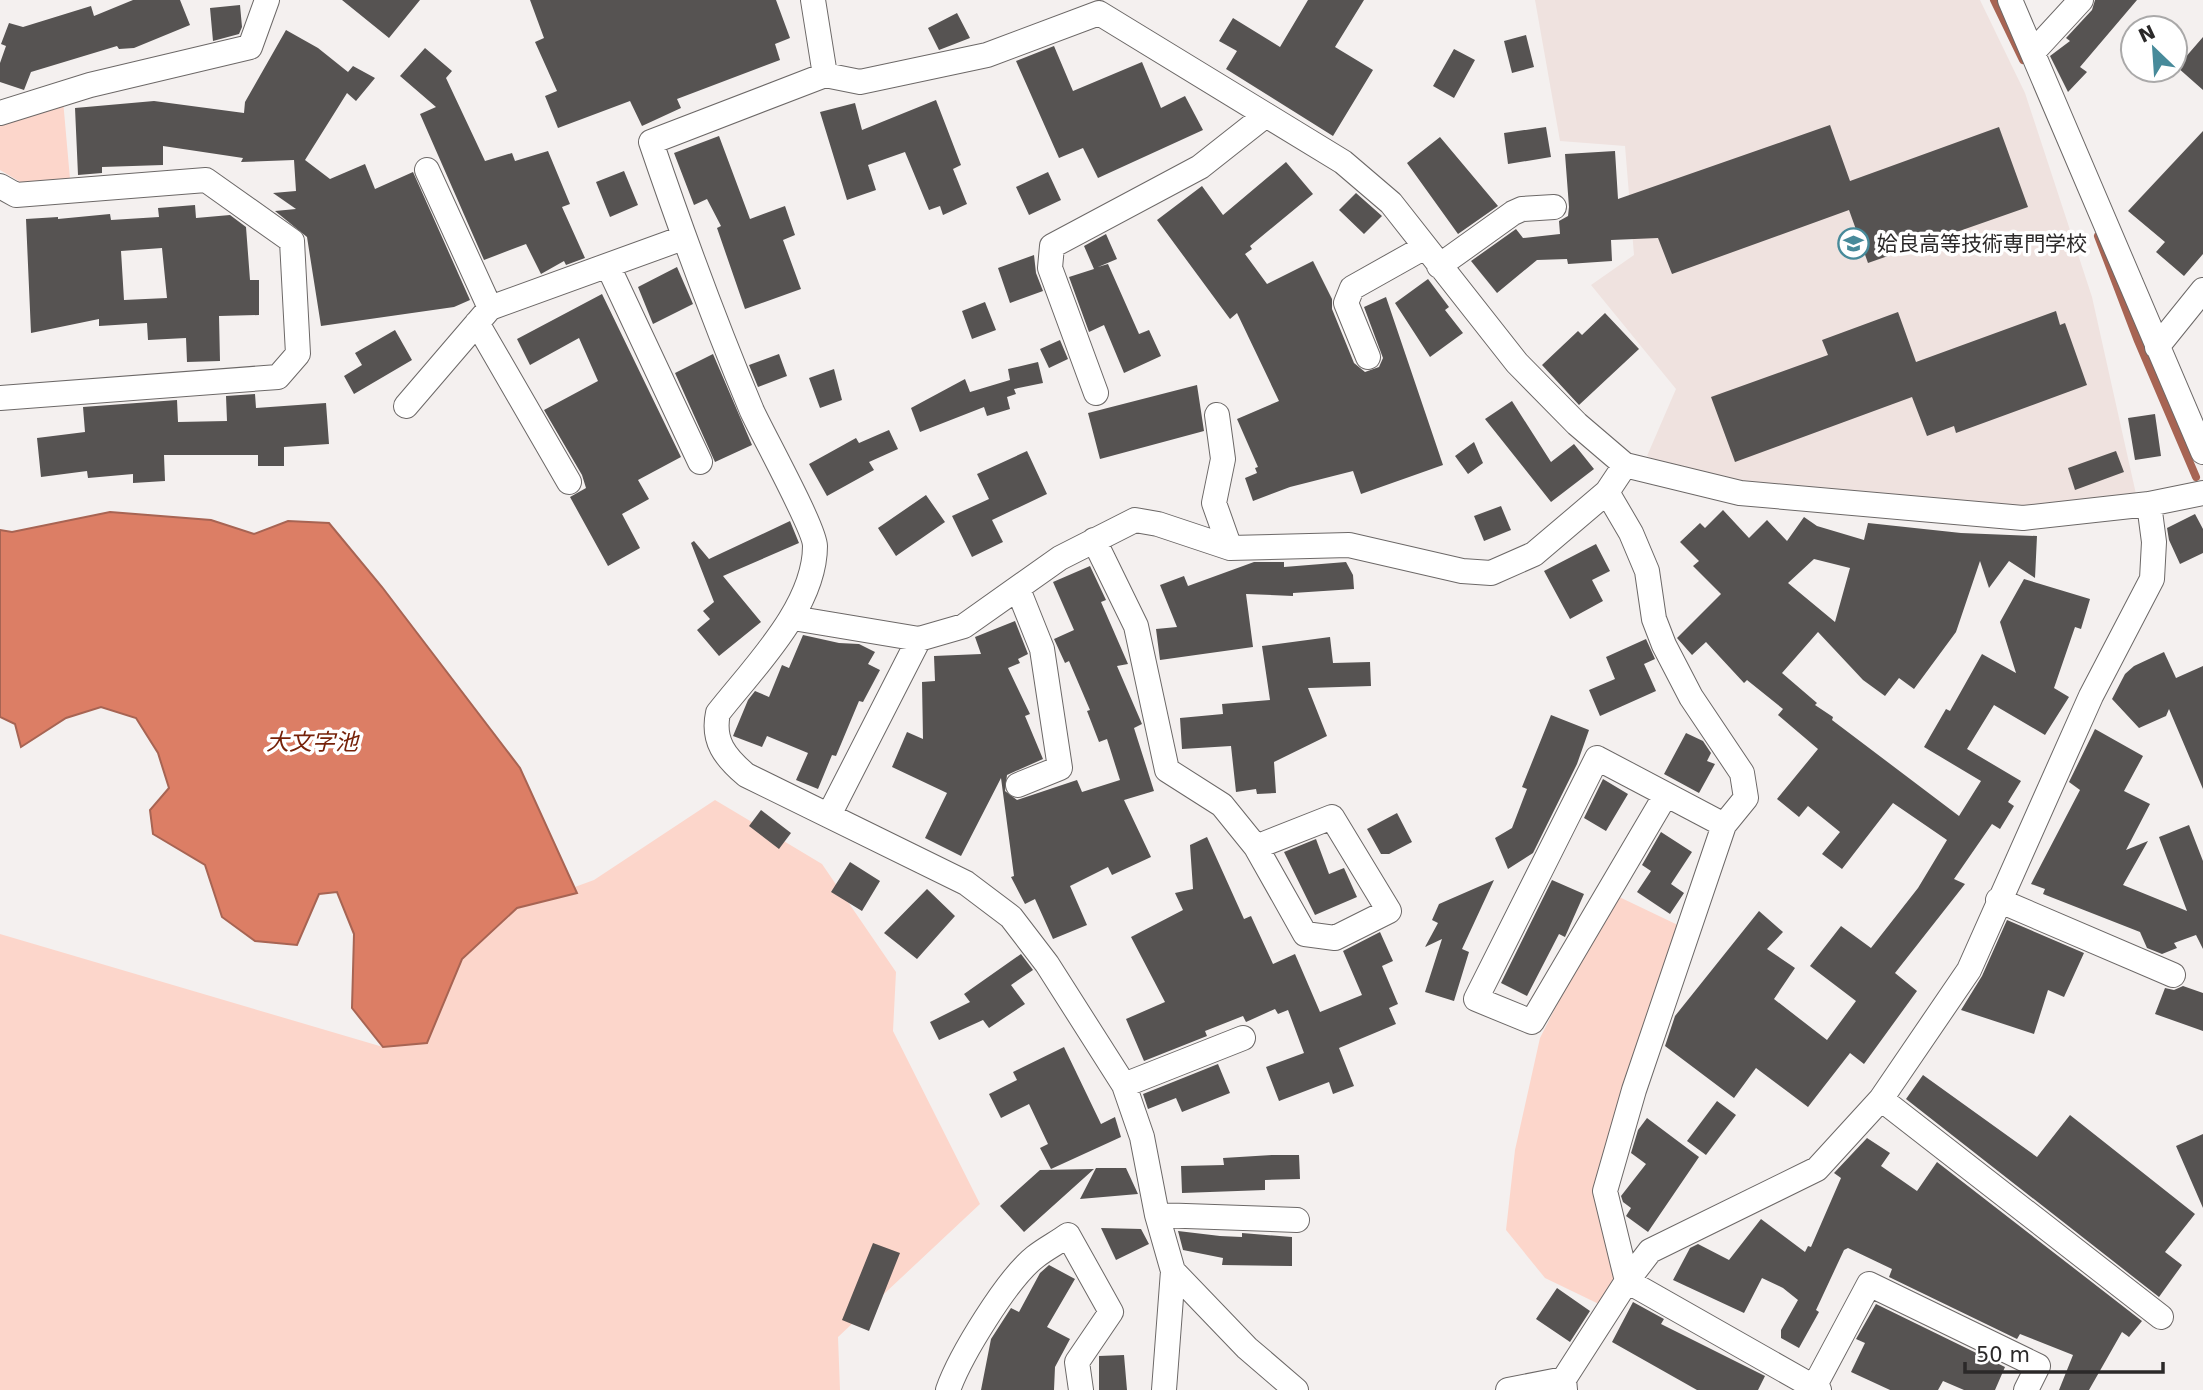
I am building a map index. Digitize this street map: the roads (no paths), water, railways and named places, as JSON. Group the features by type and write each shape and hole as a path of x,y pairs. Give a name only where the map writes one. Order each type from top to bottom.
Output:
{"street":[{"path":"0,113 90,85 250,47 267,0"},
{"path":"813,0 825,75"},
{"path":"1121,0 1099,13 987,55 860,82 825,75 651,142 683,238 753,412 815,543 811,571 793,618 718,713 715,730 726,757 746,775 966,883 1011,917 1047,964 1124,1084 1142,1138 1157,1215 1173,1271 1164,1390"},
{"path":"2010,0 2203,452"},
{"path":"2033,52 2081,0"},
{"path":"1099,13 1343,162 1391,203 1517,363 1577,425 1625,465 1740,493 2023,518 2149,504 2203,493"},
{"path":"1096,393 1050,268 1052,246 1200,167 1266,115"},
{"path":"427,170 484,315 569,482"},
{"path":"0,186 16,195 206,180 292,242 298,354 278,377 0,398"},
{"path":"1368,357 1346,303 1352,288 1432,256 1513,213 1554,207"},
{"path":"406,407 484,315 683,238"},
{"path":"608,266 700,462"},
{"path":"2157,347 2203,290"},
{"path":"1217,415 1223,459 1214,503 1230,548"},
{"path":"793,618 919,639 964,626 1060,558 1135,520 1157,524 1230,548 1349,545 1462,571 1491,573 1535,554 1607,492 1625,465"},
{"path":"1607,492 1631,533 1647,571 1654,619 1664,645 1691,697 1742,773 1746,798 1724,825 1634,1090 1605,1191 1627,1281 1816,1389 1869,1284 2038,1366 2026,1390"},
{"path":"1508,1390 1564,1385 1627,1281 1650,1251 1817,1169 1881,1099 1969,970 2091,696 2152,579 2154,542 2149,504"},
{"path":"1094,540 1136,626 1167,770 1222,805 1256,847 1305,934 1335,938 1389,911 1332,817 1256,847"},
{"path":"1018,589 1042,649 1060,768 1018,785"},
{"path":"829,815 919,639"},
{"path":"1665,796 1532,1022 1476,999 1597,758 1724,825"},
{"path":"1998,900 2173,975"},
{"path":"1124,1084 1243,1038"},
{"path":"1881,1099 2161,1317"},
{"path":"1157,1215 1297,1220"},
{"path":"948,1390 988,1317 1010,1287 1034,1258 1068,1236 1111,1312 1077,1362 1080,1390"},
{"path":"1173,1271 1247,1348 1296,1390"}],"water":[{"name":"大文字池","path":"110,512 211,520 254,534 288,521 329,523 382,587 520,768 577,893 517,908 462,959 427,1043 383,1047 352,1008 354,934 337,892 319,894 297,945 255,941 222,917 205,865 153,834 150,810 169,788 158,753 136,718 101,707 66,718 21,747 15,724 0,717 0,530 12,532"}],"waterway":[{"path":"1994,0 2023,60"},
{"path":"2098,236 2138,341 2196,477"}],"place":[{"name":"姶良高等技術専門学校","path":"1854,244"}]}
